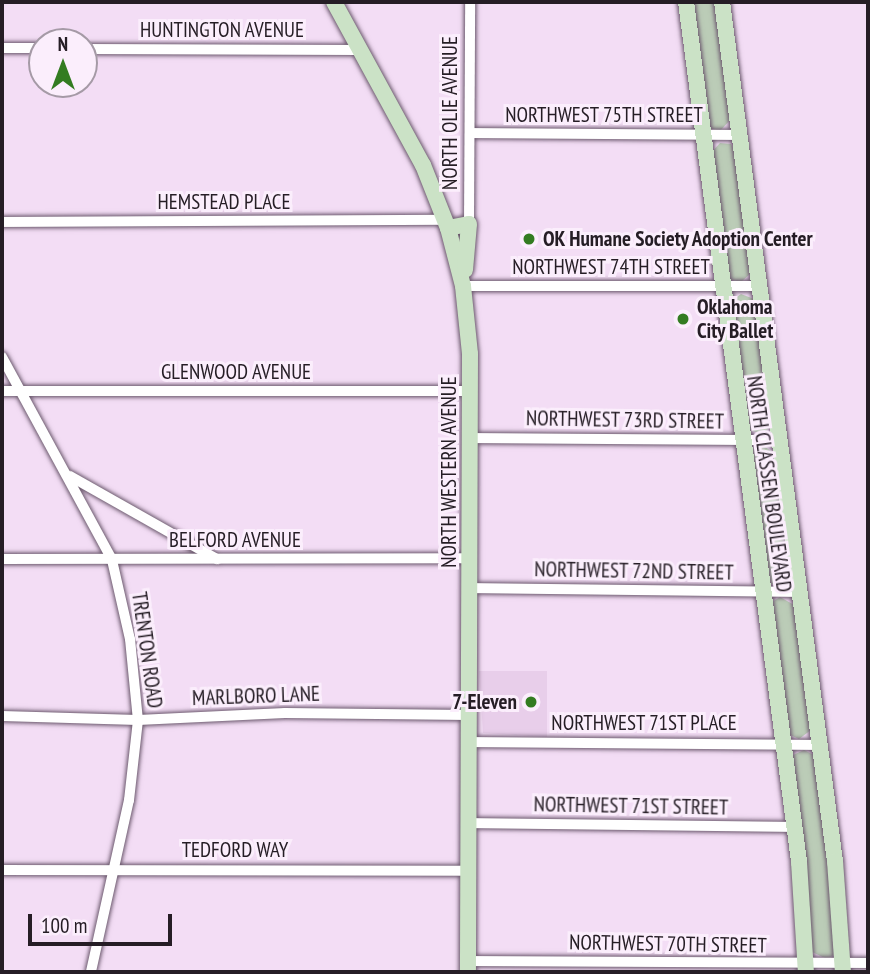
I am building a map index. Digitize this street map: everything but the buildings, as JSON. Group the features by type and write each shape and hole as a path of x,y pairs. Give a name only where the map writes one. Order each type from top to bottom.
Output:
{"street":[{"name":"NORTH WESTERN AVENUE","path":"334,2 423,165 447,224 463,286 470,391 468,967"},
{"name":"NORTH OLIE AVENUE","path":"469,224 470,2"},
{"name":"NORTH CLASSEN BOULEVARD","path":"686,2 701,135 794,827 806,968"},
{"name":"NORTH CLASSEN BOULEVARD","path":"722,2 819,745 843,968"},
{"path":"2,48 28,48"},
{"name":"HUNTINGTON AVENUE","path":"98,49 360,50"},
{"name":"NORTHWEST 75TH STREET","path":"470,133 738,135"},
{"name":"HEMSTEAD PLACE","path":"2,222 447,224"},
{"path":"447,224 469,224 463,286"},
{"name":"NORTHWEST 74TH STREET","path":"463,286 758,286"},
{"name":"TRENTON ROAD","path":"2,357 23,391 112,561 130,639 138,720 129,800 91,972"},
{"name":"GLENWOOD AVENUE","path":"2,391 470,391"},
{"name":"NORTHWEST 73RD STREET","path":"470,438 779,440"},
{"path":"67,474 218,560"},
{"name":"BELFORD AVENUE","path":"2,559 112,561 469,558"},
{"name":"NORTHWEST 72ND STREET","path":"469,589 799,592"},
{"name":"MARLBORO LANE","path":"2,716 138,720 285,713 469,715"},
{"name":"NORTHWEST 71ST PLACE","path":"468,742 819,745"},
{"name":"NORTHWEST 71ST STREET","path":"468,823 794,827"},
{"name":"TEDFORD WAY","path":"2,870 468,871"},
{"name":"NORTHWEST 70TH STREET","path":"468,967 843,968 868,963"}],"shaded area":[{"path":"479,671 547,671 547,737 483,733"}],"green space":[{"path":"692,2 718,2 731,119 720,131 710,128"},
{"path":"720,143 731,144 734,150 750,274 741,282 729,279 710,154"},
{"path":"741,294 754,299 770,427 763,434 749,430 731,301"},
{"path":"762,445 776,454 791,576 778,586 769,583 752,450"},
{"path":"780,597 796,606 811,730 799,739 788,734 772,602"},
{"path":"804,750 814,755 832,879 835,954 827,959 812,952 793,755"}],"place":[{"name":"OK Humane Society Adoption Center","path":"529,239"},
{"name":"Oklahoma City Ballet","path":"683,319"},
{"name":"7-Eleven","path":"531,702"}]}
